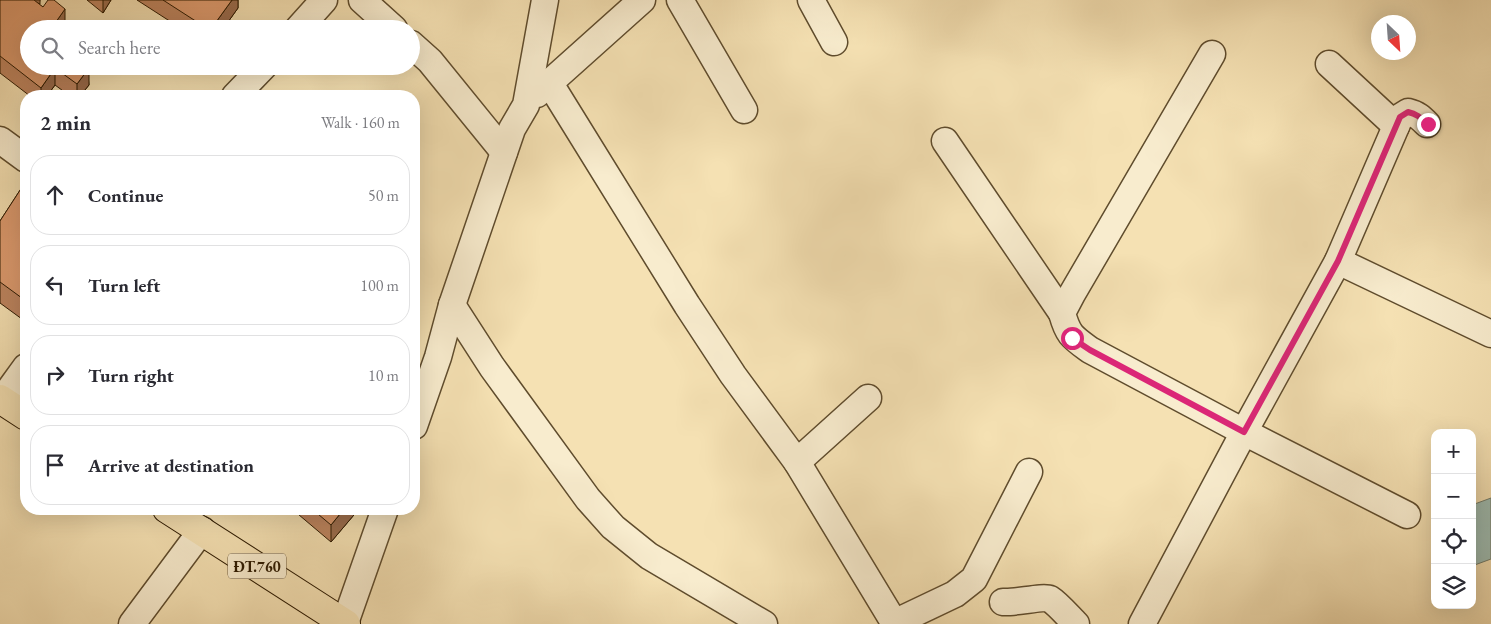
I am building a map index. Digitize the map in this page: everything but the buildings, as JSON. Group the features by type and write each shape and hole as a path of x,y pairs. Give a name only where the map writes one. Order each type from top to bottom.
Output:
{"main road":[{"path":"1,399 20,412"},
{"name":"ĐT.760","path":"177,515 346,624"}],"street":[{"path":"306,20 324,0"},
{"path":"362,0 384,20"},
{"path":"526,105 545,0"},
{"path":"420,409 438,357 452,305 512,129 526,105 549,82 642,0"},
{"path":"680,0 744,110"},
{"path":"812,0 834,42"},
{"path":"420,52 430,61 504,152"},
{"path":"1062,313 1212,54"},
{"path":"1329,64 1396,126"},
{"path":"241,90 255,75"},
{"path":"549,82 692,313 733,375 797,462 894,623 955,594 974,579 1029,472"},
{"path":"1142,624 1338,261 1400,117 1408,112 1419,116 1428,124"},
{"path":"0,140 20,155"},
{"path":"945,141 1062,313 1066,328 1072,338 1090,350 1244,432 1407,515"},
{"path":"1338,261 1491,334"},
{"path":"452,305 492,367 582,491 613,527 649,556 764,624"},
{"path":"1,399 20,375"},
{"path":"797,462 868,398"},
{"path":"346,624 383,515"},
{"path":"132,624 202,530"},
{"path":"1004,602 1014,603 1042,597 1050,599 1076,624"}],"water":[{"path":"1491,498 1491,559 1476,565 1476,519 1476,504"}],"route":[{"path":"1072,338 1090,350 1244,432 1338,261 1400,117 1408,112 1419,116 1428,124"}]}
